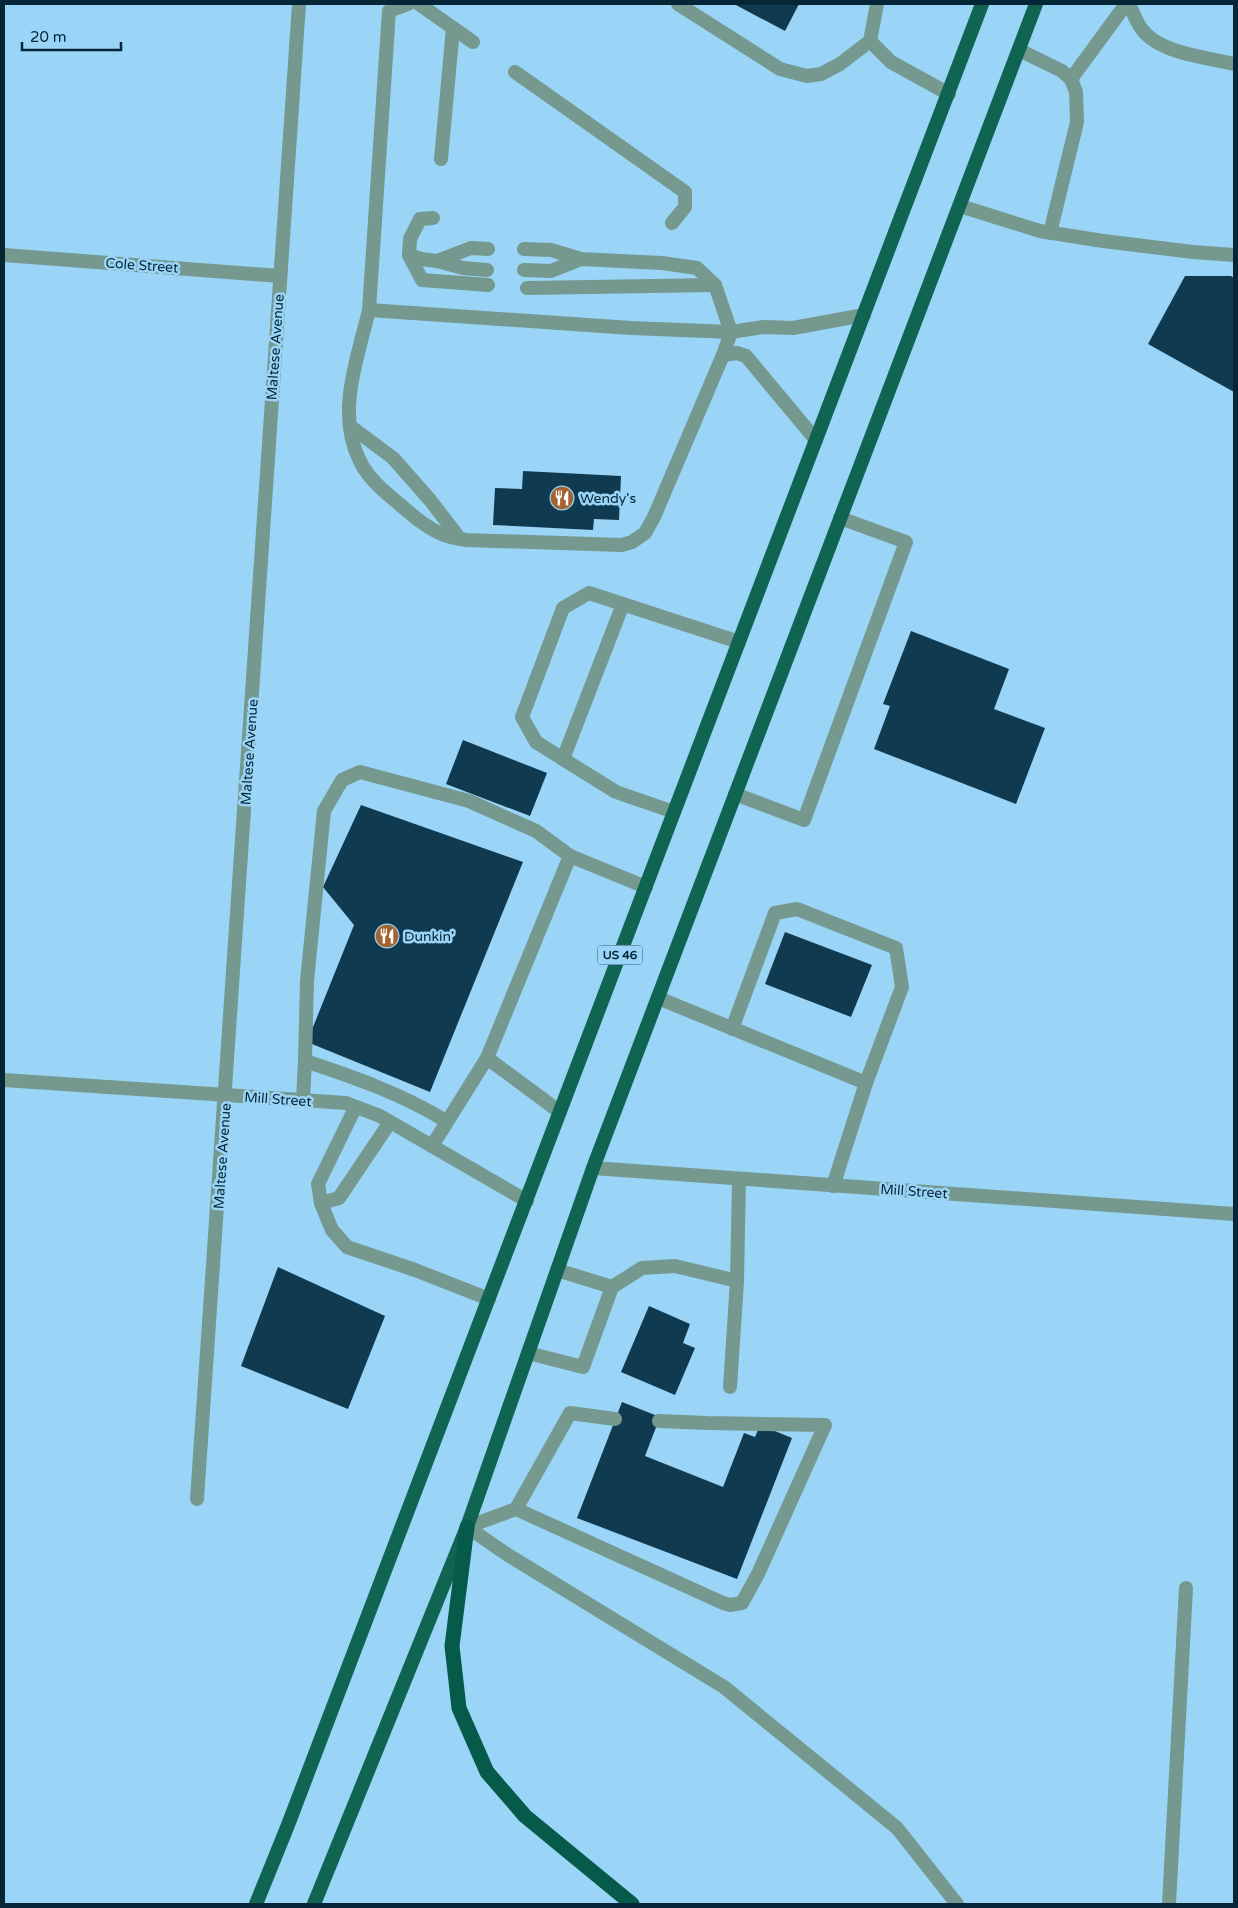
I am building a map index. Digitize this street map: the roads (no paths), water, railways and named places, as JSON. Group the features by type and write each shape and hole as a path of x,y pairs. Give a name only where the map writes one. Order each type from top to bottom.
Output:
{"highway":[{"name":"US 46","path":"256,1904 527,1200 982,4"},
{"path":"314,1904 467,1526 593,1168 1036,4"},
{"path":"467,1526 452,1646 459,1708 487,1772 525,1816 632,1904"}],"street":[{"name":"Maltese Avenue","path":"197,1499 299,4"},
{"path":"408,4 389,11 369,310 349,394 351,438 359,460 388,495 416,518 444,535 460,539 622,545 632,542 645,533 654,517 731,332 715,285 697,268 662,263 581,259 551,250 524,249"},
{"path":"419,4 473,42"},
{"path":"678,4 780,69 807,76 821,74 840,64 870,41 877,4"},
{"path":"1071,79 1127,4 1141,28 1150,38 1173,50 1234,64"},
{"path":"441,159 453,28"},
{"path":"870,41 891,62 949,94"},
{"path":"1019,50 1062,71 1071,79 1076,92 1077,122 1050,233"},
{"path":"516,72 685,192 684,207 672,223"},
{"path":"960,206 1050,233 1193,252 1234,255"},
{"path":"433,218 420,219 410,239 409,255 422,280 488,285"},
{"path":"437,261 471,248 488,249"},
{"name":"Cole Street","path":"4,255 280,276"},
{"path":"409,255 463,268 487,270"},
{"path":"524,270 551,271 581,259"},
{"path":"527,288 715,285"},
{"path":"369,310 631,328 731,332 764,327 793,328 864,315"},
{"path":"723,355 737,353 746,356 816,440"},
{"path":"350,426 393,458 430,500 460,539"},
{"path":"735,794 804,820 906,542 840,518"},
{"path":"674,812 616,792 563,759 536,742 522,717 563,608 589,593 739,642"},
{"path":"563,759 623,604"},
{"path":"303,1100 307,981 324,811 342,780 360,772 469,801 536,831 570,856 646,887"},
{"path":"432,1146 486,1058 570,856"},
{"path":"732,1028 776,913 797,909 896,948 902,987 866,1083 833,1186"},
{"path":"658,998 866,1083"},
{"path":"486,1058 560,1112"},
{"path":"305,1061 361,1080 417,1103 446,1121"},
{"name":"Mill Street","path":"4,1080 346,1103 380,1116 527,1200"},
{"path":"355,1108 318,1184 321,1203 332,1230 347,1247 415,1270 489,1299"},
{"path":"321,1203 339,1198 390,1122"},
{"name":"Mill Street","path":"593,1168 1234,1214"},
{"path":"730,1387 739,1179"},
{"path":"528,1353 583,1367 612,1287 642,1268 675,1266 736,1281"},
{"path":"557,1270 612,1287"},
{"path":"467,1526 516,1509 570,1413 615,1419"},
{"path":"516,1509 722,1603 730,1606 742,1603 758,1574 825,1425 659,1421"},
{"path":"467,1526 508,1555 724,1687 897,1828 957,1904"},
{"path":"1169,1904 1186,1588"}],"place":[{"name":"Wendy's","path":"562,498"},
{"name":"Dunkin'","path":"387,936"}]}
